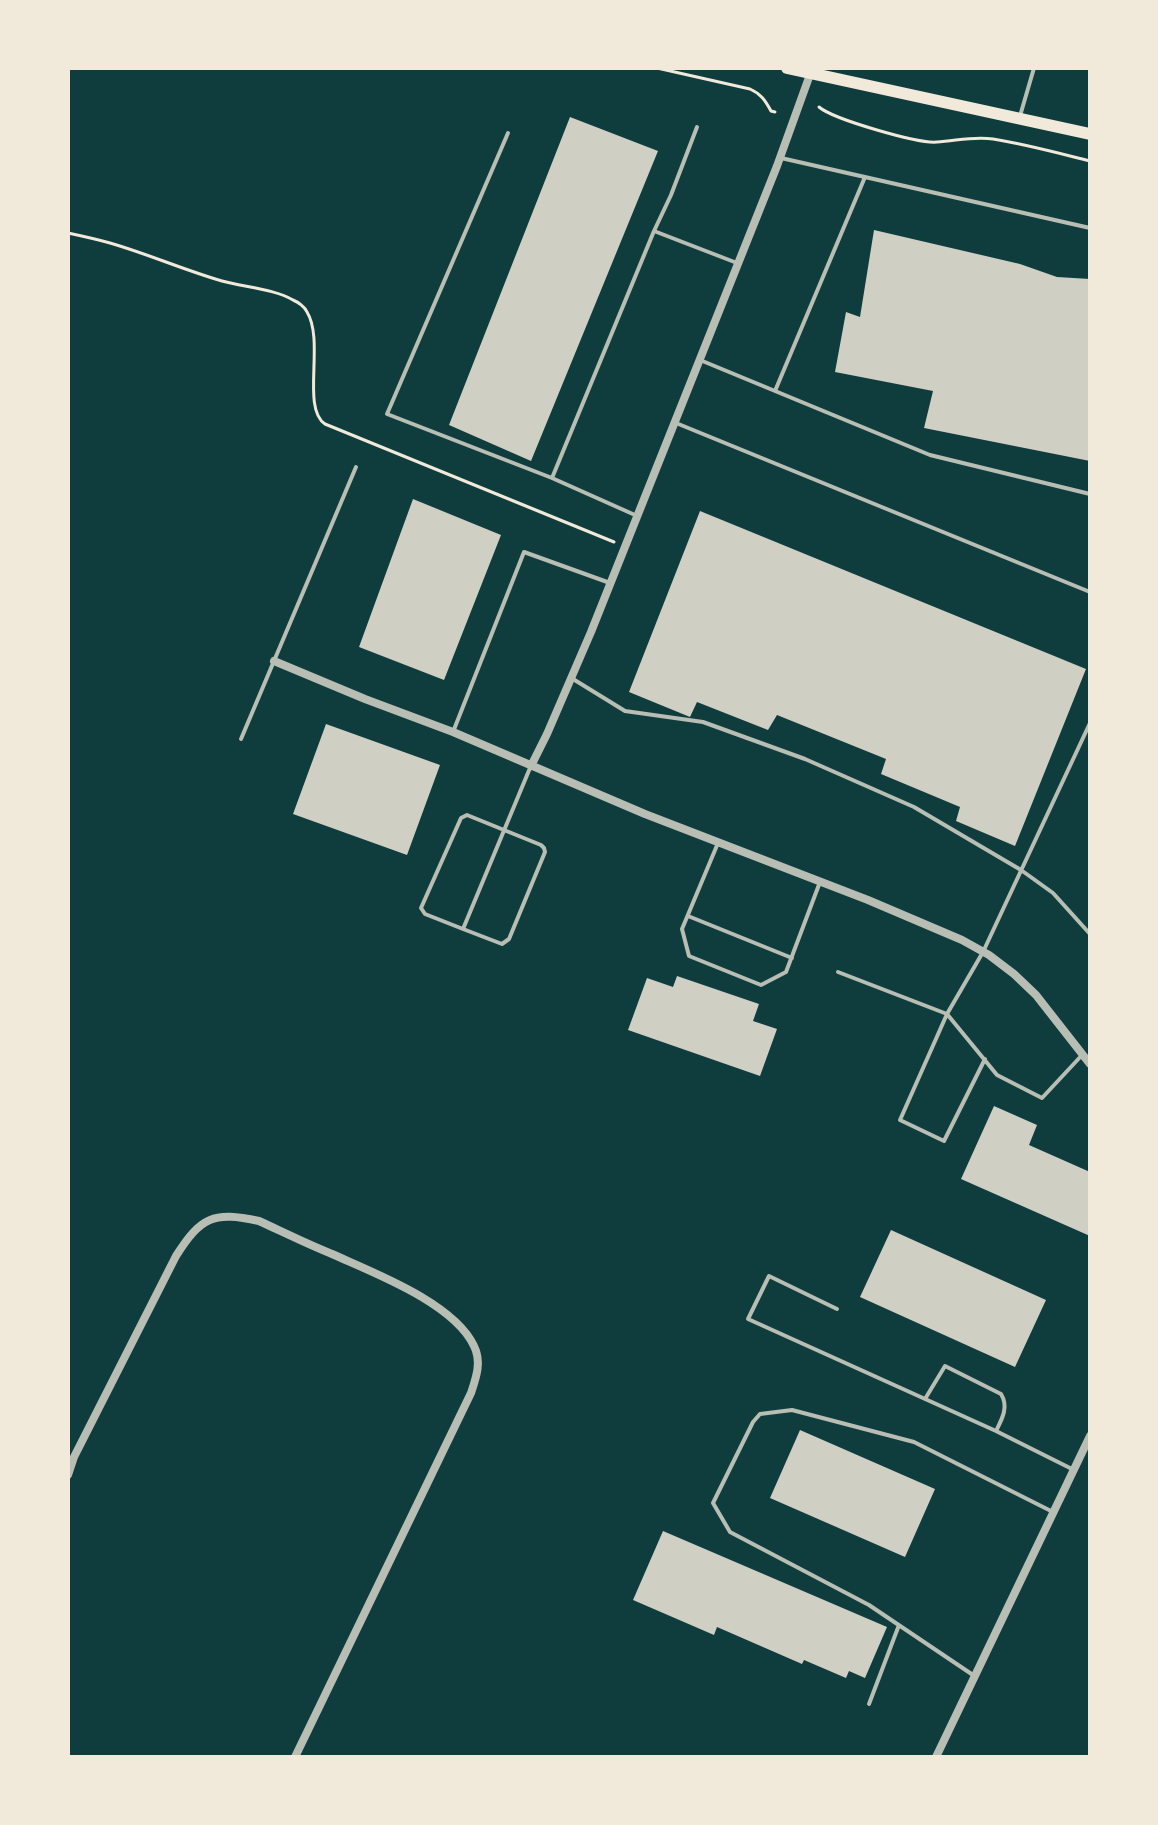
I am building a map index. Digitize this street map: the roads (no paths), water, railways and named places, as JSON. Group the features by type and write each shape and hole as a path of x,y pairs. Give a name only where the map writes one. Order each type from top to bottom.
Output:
{"main road":[{"path":"787,68 1090,134"}],"street":[{"path":"531,766 625,547 781,158 812,71"},
{"path":"274,661 453,732 645,814 932,927 983,952 1014,974 1036,995 1090,1064"},
{"path":"68,1475 143,1318 184,1242 208,1219 224,1216 259,1221 407,1289 451,1318 466,1333 475,1348 477,1377 295,1757"},
{"path":"936,1757 1090,1436"}],"lane":[{"path":"1020,119 1034,68"},
{"path":"552,478 697,127"},
{"path":"508,133 387,414 552,478 637,516"},
{"path":"781,158 1090,228"},
{"path":"775,391 865,177"},
{"path":"654,231 738,264"},
{"path":"700,359 930,455 1090,494"},
{"path":"674,422 1090,592"},
{"path":"241,739 356,467"},
{"path":"453,732 524,552 610,583"},
{"path":"571,677 625,711 703,722 819,765 914,807 1021,870 1053,893 1090,934"},
{"path":"985,1059 944,1141 900,1120 947,1014 983,952 1090,723"},
{"path":"463,929 531,766"},
{"path":"467,815 544,848 545,852 506,942 502,944 463,929 425,914 421,908 461,818 467,815"},
{"path":"718,843 682,929 689,956 761,985 786,972 820,882"},
{"path":"688,916 792,958"},
{"path":"838,972 947,1014 997,1075 1042,1098 1083,1054"},
{"path":"837,1309 769,1276 748,1319 996,1431 1074,1470"},
{"path":"925,1399 945,1366 1001,1394 1005,1409 996,1431"},
{"path":"975,1677 869,1605 730,1532 713,1503 753,1422 760,1414 792,1410 914,1442 1054,1512"},
{"path":"869,1704 899,1625"}]}
